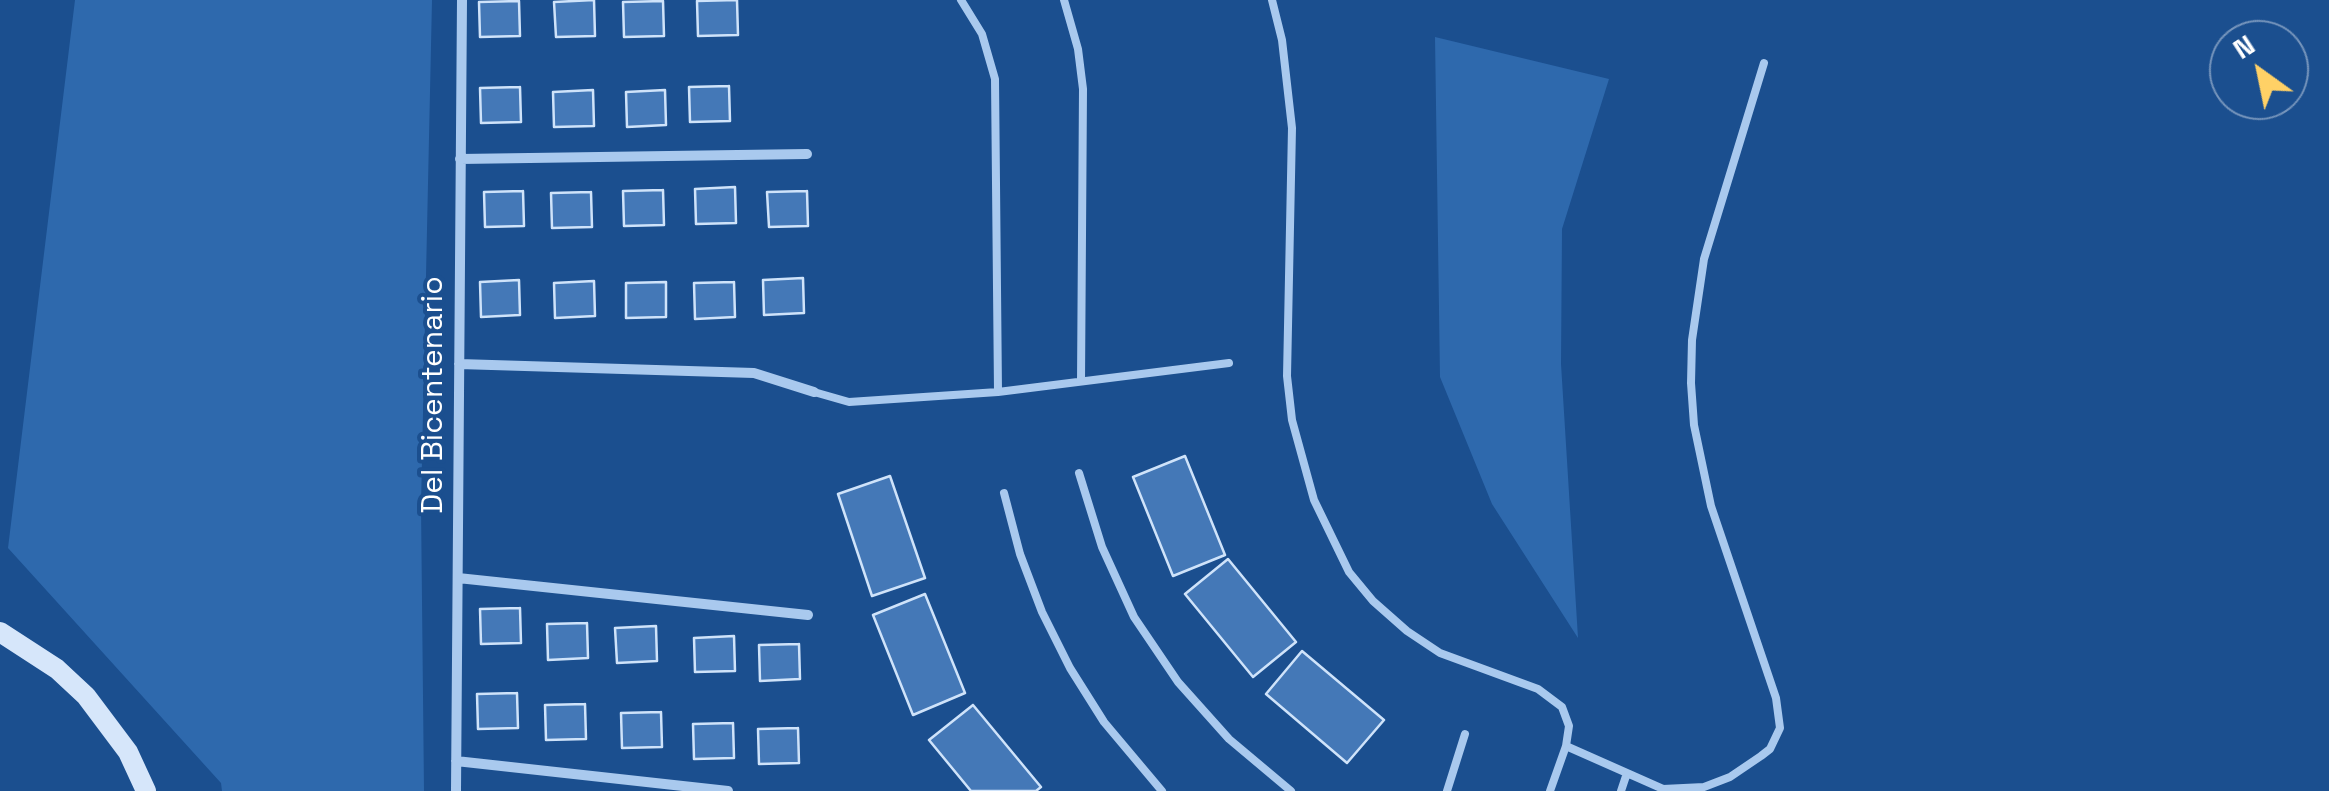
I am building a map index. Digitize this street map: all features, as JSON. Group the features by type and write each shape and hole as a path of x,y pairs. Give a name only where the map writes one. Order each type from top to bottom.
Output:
{"street":[{"name":"Del Bicentenario","path":"456,791 462,0"},
{"path":"460,159 806,154"},
{"path":"459,364 754,373 814,392"},
{"path":"458,578 808,615"},
{"path":"0,632 57,669 86,696 128,752 146,791"},
{"path":"456,761 728,791"}],"lane":[{"path":"961,0 982,34 995,79 998,392"},
{"path":"1064,0 1078,50 1083,90 1082,381"},
{"path":"1272,0 1282,40 1292,128 1287,376 1295,434 1314,500 1349,572 1373,602 1407,631 1440,653 1510,677 1556,700 1567,714 1569,726 1550,791"},
{"path":"1566,746 1663,789 1704,788 1730,778 1770,749 1780,728 1776,698 1708,493 1694,424 1691,382 1692,340 1704,259 1764,63"},
{"path":"814,392 849,402 998,392 1229,363"},
{"path":"1078,472 1102,546 1134,617 1178,682 1229,739 1290,791"},
{"path":"1004,493 1025,568 1070,668 1104,722 1162,791"},
{"path":"1448,791 1466,734"},
{"path":"1621,791 1626,773"}],"shaded area":[{"path":"75,0 432,0 421,505 424,791 222,791 221,783 8,548"},
{"path":"1435,37 1609,79 1562,229 1561,364 1578,638 1492,504 1440,377"}],"building":[{"path":"594,0 595,36 556,37 554,2"},
{"path":"737,0 738,35 698,36 697,1"},
{"path":"519,1 520,36 480,37 479,2"},
{"path":"663,1 664,36 624,37 623,2"},
{"path":"729,86 730,121 690,122 689,87"},
{"path":"520,87 521,122 481,123 480,88"},
{"path":"593,90 594,126 554,127 553,92"},
{"path":"665,90 666,125 627,127 626,92"},
{"path":"735,187 736,223 696,224 695,189"},
{"path":"663,190 664,225 624,226 623,191"},
{"path":"523,191 524,226 485,227 484,192"},
{"path":"807,191 808,226 769,227 767,192"},
{"path":"591,192 592,227 552,228 551,193"},
{"path":"803,278 804,313 764,315 763,280"},
{"path":"519,280 520,315 481,317 480,282"},
{"path":"594,281 595,316 555,318 554,283"},
{"path":"666,282 666,317 626,318 626,283"},
{"path":"734,282 735,317 695,319 694,283"},
{"path":"1185,456 1225,555 1173,576 1133,477"},
{"path":"890,476 925,578 872,596 838,494"},
{"path":"1228,559 1296,642 1253,677 1185,594"},
{"path":"925,594 965,693 913,715 873,615"},
{"path":"520,608 521,643 481,644 480,609"},
{"path":"587,623 588,658 548,660 547,624"},
{"path":"656,626 657,661 617,663 615,628"},
{"path":"734,636 735,671 695,672 694,638"},
{"path":"799,644 800,679 760,681 759,645"},
{"path":"1302,651 1384,720 1347,763 1266,694"},
{"path":"517,693 518,728 478,729 477,694"},
{"path":"585,704 586,739 546,740 545,705"},
{"path":"973,705 1041,787 1036,791 971,791 929,740"},
{"path":"661,712 662,747 622,748 621,713"},
{"path":"733,723 734,758 694,759 693,724"},
{"path":"798,728 799,763 759,764 758,729"}]}
